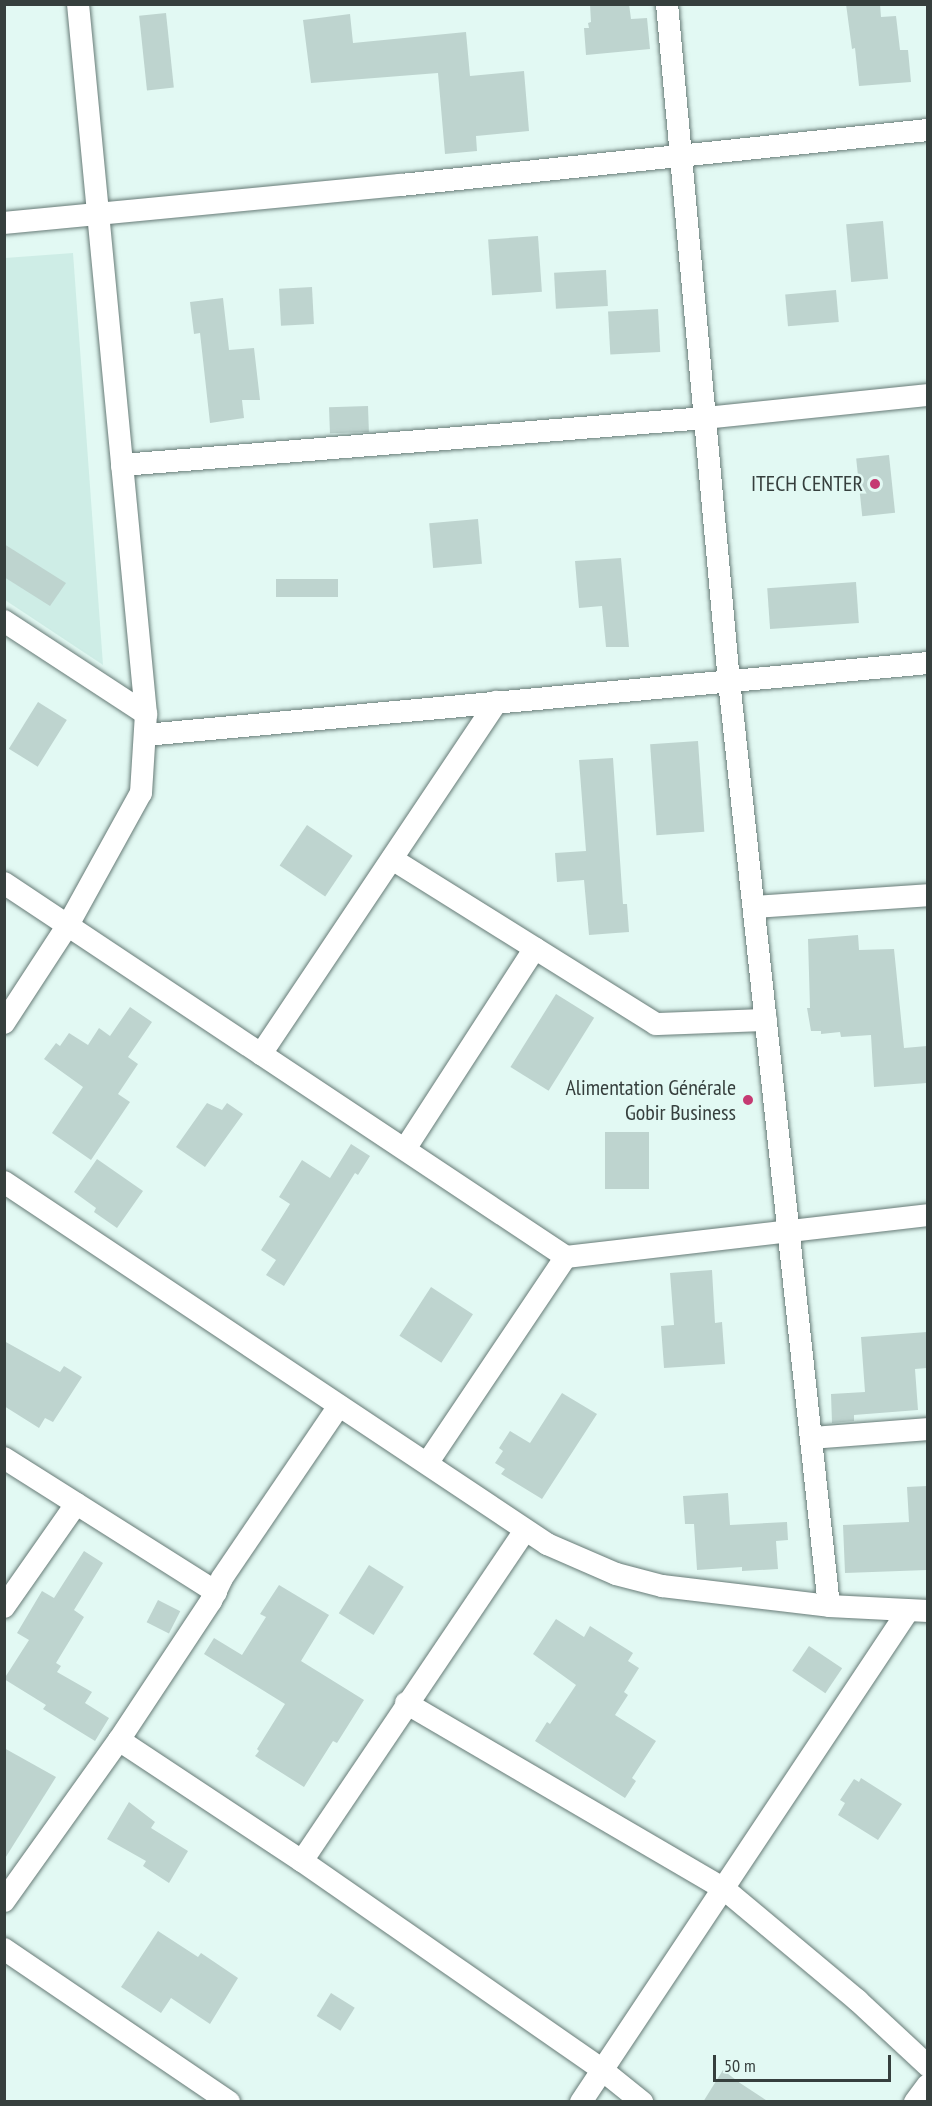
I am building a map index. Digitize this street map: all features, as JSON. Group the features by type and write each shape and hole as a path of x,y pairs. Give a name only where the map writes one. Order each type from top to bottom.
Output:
{"street":[{"path":"4,1023 68,925 141,793 145,724 78,4"},
{"path":"666,4 729,681 829,1606"},
{"path":"4,223 680,157 927,130"},
{"path":"122,465 705,418 927,395"},
{"path":"4,621 145,724 497,702 927,663"},
{"path":"261,1054 497,702"},
{"path":"392,859 656,1024 766,1020"},
{"path":"4,883 566,1257 927,1215"},
{"path":"754,907 927,895"},
{"path":"405,1149 535,948"},
{"path":"4,1182 339,1406 428,1462 525,1531 555,1548 635,1580 662,1586 829,1606 918,1611"},
{"path":"428,1462 566,1257"},
{"path":"4,1901 119,1740 216,1592 222,1578 339,1406"},
{"path":"811,1438 927,1429"},
{"path":"4,1458 216,1592"},
{"path":"4,1607 76,1504"},
{"path":"302,1861 406,1703 525,1531"},
{"path":"581,2102 723,1888 918,1611"},
{"path":"406,1703 723,1888 857,2000 927,2066"},
{"path":"119,1740 302,1861 601,2069 642,2102"},
{"path":"4,1949 229,2102"},
{"path":"915,2102 927,2085"}],"shaded area":[{"path":"73,253 103,665 5,600 5,258"}],"building":[{"path":"590,4 629,4 631,19 647,18 650,49 586,55 584,28 589,28 588,23 591,22"},
{"path":"846,4 880,4 881,17 896,16 900,50 908,50 911,82 859,86 855,48 852,49"},
{"path":"166,13 174,88 147,90 139,16"},
{"path":"350,14 353,43 466,32 470,76 524,71 529,131 476,136 477,151 445,154 438,73 311,83 303,20"},
{"path":"883,221 888,279 851,282 846,224"},
{"path":"538,236 542,292 492,295 488,239"},
{"path":"606,270 608,306 556,309 554,273"},
{"path":"312,287 314,324 281,326 279,289"},
{"path":"836,290 839,322 788,326 785,294"},
{"path":"223,298 229,350 254,348 260,400 242,400 244,418 210,423 200,333 194,334 190,302"},
{"path":"658,309 660,352 610,355 608,312"},
{"path":"368,406 369,432 330,433 329,407"},
{"name":"ITECH CENTER","path":"889,455 895,513 862,516 856,458"},
{"path":"478,519 482,564 433,568 429,523"},
{"path":"4,544 66,583 50,606 4,577"},
{"path":"621,558 629,647 606,647 602,606 579,608 575,561"},
{"path":"276,579 338,579 338,597 276,597"},
{"path":"856,582 859,623 770,629 767,588"},
{"path":"38,702 67,720 38,767 9,749"},
{"path":"698,741 704,832 656,835 650,744"},
{"path":"613,758 623,904 627,904 629,932 589,935 584,880 557,882 555,853 586,851 579,760"},
{"path":"307,825 353,856 325,896 280,866"},
{"path":"858,935 859,950 894,949 904,1048 927,1046 927,1083 874,1087 871,1035 841,1037 840,1032 821,1034 821,1031 811,1031 807,1008 810,1008 808,939"},
{"path":"556,994 594,1018 549,1091 510,1067"},
{"path":"130,1007 152,1022 128,1057 138,1064 118,1094 130,1102 91,1160 52,1133 83,1087 44,1059 56,1043 60,1046 69,1033 88,1045 99,1028 110,1036"},
{"path":"207,1103 222,1110 227,1103 243,1114 205,1167 176,1147"},
{"path":"605,1132 649,1132 649,1189 605,1189"},
{"path":"351,1144 370,1156 358,1175 355,1173 284,1286 266,1275 276,1260 261,1250 290,1204 279,1197 302,1160 330,1178"},
{"path":"97,1159 143,1191 117,1228 94,1212 96,1208 74,1192"},
{"path":"712,1270 715,1323 722,1322 725,1364 664,1368 661,1326 674,1325 670,1273"},
{"path":"431,1287 473,1314 441,1363 399,1336"},
{"path":"927,1332 927,1368 915,1369 918,1410 854,1415 854,1421 832,1423 831,1394 865,1392 861,1337"},
{"path":"4,1341 60,1372 64,1366 82,1377 53,1422 45,1418 39,1428 4,1406"},
{"path":"562,1393 597,1414 542,1499 501,1474 505,1469 495,1463 503,1451 499,1448 510,1431 530,1443"},
{"path":"927,1486 927,1570 845,1573 843,1525 909,1522 907,1487"},
{"path":"728,1493 730,1525 787,1522 788,1540 776,1541 778,1569 742,1571 742,1567 697,1570 694,1524 685,1524 683,1496"},
{"path":"84,1551 103,1563 74,1610 84,1617 56,1663 61,1666 57,1672 92,1692 85,1703 109,1718 95,1741 43,1709 46,1705 4,1679 29,1640 17,1633 42,1591 54,1598"},
{"path":"369,1565 404,1587 374,1635 339,1613"},
{"path":"279,1585 329,1615 301,1661 364,1700 337,1743 333,1741 304,1787 255,1756 285,1704 204,1654 214,1638 242,1655 266,1617 260,1614"},
{"path":"158,1600 180,1611 169,1634 147,1622"},
{"path":"556,1619 584,1637 590,1626 633,1653 628,1661 639,1668 624,1692 628,1695 615,1715 656,1741 632,1778 636,1781 625,1798 535,1741 547,1722 550,1724 576,1685 533,1654"},
{"path":"809,1646 842,1668 825,1693 792,1671"},
{"path":"4,1748 56,1777 4,1860"},
{"path":"861,1778 902,1804 878,1840 838,1815 845,1803 840,1800 854,1779 859,1782"},
{"path":"129,1802 155,1822 151,1828 188,1851 169,1883 143,1866 146,1861 107,1839"},
{"path":"158,1931 198,1957 201,1953 238,1978 210,2024 171,1998 161,2013 121,1987"},
{"path":"331,1993 355,2008 340,2031 317,2016"},
{"path":"723,2070 740,2083 769,2102 703,2102"}],"place":[{"name":"ITECH CENTER","path":"875,484"},
{"name":"Alimentation Générale Gobir Business","path":"748,1100"}]}
